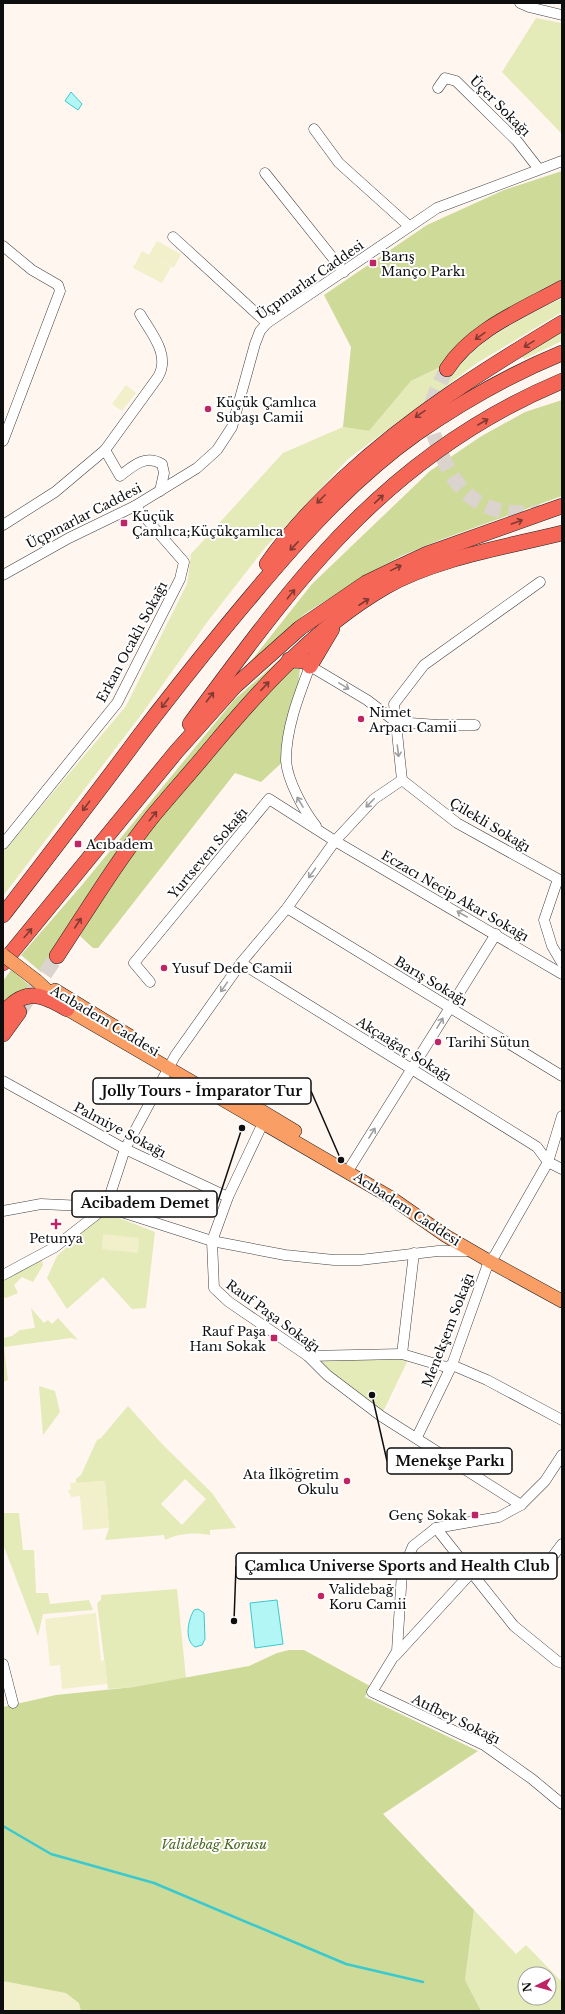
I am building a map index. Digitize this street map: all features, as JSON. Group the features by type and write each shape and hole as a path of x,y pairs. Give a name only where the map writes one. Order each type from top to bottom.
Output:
{"highway":[{"path":"447,369 465,346 562,288"},
{"path":"224,628 280,545 321,499 365,459 414,418 462,384 562,323"},
{"path":"3,915 176,687 224,628 298,542 332,506 416,434 457,407 502,382 562,353"},
{"path":"77,873 259,632 333,544 358,518 387,491 431,456 509,406 562,382"},
{"path":"3,963 176,752 236,686 300,628 338,601 396,568 427,554 562,506"},
{"path":"57,956 119,862 152,818 249,702 289,660 338,619 386,587 410,576 481,553 562,533"},
{"path":"289,660 306,661 310,666 338,619"},
{"path":"3,1014 8,1007 18,1000 28,996 45,996 67,1009"},
{"path":"3,1034 19,1012"}],"main road":[{"name":"Acıbadem Caddesi","path":"3,955 37,981 171,1066"},
{"name":"Acıbadem Caddesi","path":"37,981 67,1009 351,1166 492,1258 562,1301"},
{"name":"Acıbadem Caddesi","path":"267,1120 390,1197 446,1236 473,1251 492,1258 562,1291"}],"street":[{"path":"520,3 529,7 562,15"},
{"name":"Üçer Sokağı","path":"438,88 445,78 456,81 517,141 538,168"},
{"path":"314,129 339,163 409,226"},
{"name":"Üçpınarlar Caddesi","path":"3,575 68,538 135,506 197,468 217,450 232,427 255,344 260,331 267,323 344,272 409,226 438,208 538,168 562,161"},
{"path":"265,173 344,272"},
{"path":"172,237 267,323"},
{"path":"3,246 32,270 58,285 60,291 3,441"},
{"path":"3,525 55,492 105,450 162,370 162,352 140,314"},
{"path":"105,450 120,476 140,461 149,459 162,464 164,473 160,491"},
{"name":"Erkan Ocaklı Sokağı","path":"3,844 118,703 180,579 184,562 135,506"},
{"path":"3,1275 55,1247 106,1207 124,1149 171,1066 241,963 287,908 335,841 374,799 402,780 394,704 424,665 540,582"},
{"path":"335,841 316,826 310,818 296,794 286,762 288,734 301,688 310,666 367,700 396,722 438,725 475,725"},
{"name":"Çilekli Sokağı","path":"402,780 457,823 558,879 544,920 552,946 562,963"},
{"name":"Yurtseven Sokağı","path":"150,982 134,963 269,799 335,841"},
{"name":"Eczacı Necip Akar Sokağı","path":"335,841 562,974"},
{"name":"Barış Sokağı","path":"287,908 562,1076"},
{"path":"351,1166 496,934"},
{"name":"Akçaağaç Sokağı","path":"241,963 537,1146 548,1162"},
{"name":"Palmiye Sokağı","path":"3,1081 124,1149 228,1197"},
{"name":"Menekşem Sokağı","path":"417,1437 452,1366 492,1258 548,1162 562,1116"},
{"name":"Rauf Paşa Sokağı","path":"267,1120 228,1197 212,1241 214,1288 229,1302 308,1356 327,1375 381,1416 417,1437 521,1505"},
{"path":"548,1162 562,1169"},
{"path":"3,1211 41,1204 106,1207 212,1241 285,1255 334,1260 360,1260 438,1251 473,1251"},
{"path":"438,1251 446,1236"},
{"path":"402,1354 414,1253"},
{"path":"308,1356 402,1354 446,1367 452,1366 487,1380 562,1420"},
{"path":"395,1656 397,1651 402,1572 413,1546 436,1528 499,1517 521,1505 544,1481 562,1456"},
{"path":"436,1528 514,1626 557,1661 562,1663"},
{"path":"547,1564 562,1544"},
{"path":"395,1656 471,1573"},
{"name":"Atıfbey Sokağı","path":"395,1656 372,1692 484,1745 532,1779 562,1804"},
{"path":"3,1664 13,1703"}],"green space":[{"path":"536,18 562,23 562,134 502,72"},
{"path":"562,171 562,279 535,293 504,313 442,366 411,381 369,431 343,427 351,347 324,295 427,225 504,190"},
{"path":"157,241 181,254 174,268 149,255"},
{"path":"142,251 171,267 162,283 133,268"},
{"path":"562,298 562,312 477,363 348,459 265,548 208,621 141,715 3,896 3,852 126,706 187,584 191,554 283,453 343,427 369,431 411,381 442,366 454,373 464,360 489,339 518,321"},
{"path":"562,332 562,341 524,359 521,355"},
{"path":"126,385 136,393 122,411 112,404"},
{"path":"562,400 562,496 440,540 401,556 366,575 306,613 247,666 312,584 430,471 480,437 525,412"},
{"path":"305,637 286,657 58,946 41,972 21,955 82,885 234,700"},
{"path":"291,668 300,669 289,756 261,782 235,773 98,948 93,948 80,936 122,867 185,785"},
{"path":"11,970 34,989 3,1005 3,981"},
{"path":"109,1214 155,1232 146,1308 132,1309 103,1277 67,1309 47,1278 57,1256 75,1240 72,1237 103,1216"},
{"path":"103,1234 139,1238 138,1253 102,1249"},
{"path":"40,1253 43,1265 33,1282 22,1277 14,1285 18,1293 6,1298 3,1297 3,1272"},
{"path":"31,1308 44,1323 48,1320 52,1324 58,1318 78,1340 71,1338 4,1347 8,1380 3,1382 3,1338 12,1336 20,1330 35,1328"},
{"path":"308,1356 410,1356 381,1416"},
{"path":"39,1386 55,1391 60,1412 43,1435"},
{"path":"128,1406 163,1445 212,1493 236,1528 210,1530 210,1535 193,1533 165,1540 164,1535 105,1540 109,1528 105,1481 76,1483 76,1479 81,1475 97,1440 101,1438","holes":["185,1479 206,1499 182,1525 161,1504"]},
{"path":"105,1481 109,1528 83,1530 80,1496 71,1497 68,1490 71,1490 70,1483"},
{"path":"3,1513 19,1513 23,1550 34,1550 36,1593 48,1593 50,1604 89,1600 93,1610 43,1614 38,1636 3,1544"},
{"path":"177,1589 186,1678 134,1687 108,1689 97,1603 101,1600 101,1595"},
{"path":"96,1613 101,1661 105,1660 107,1684 62,1689 60,1665 50,1666 45,1619"},
{"name":"Validebağ Korusu","path":"289,1650 304,1650 370,1686 365,1697 478,1751 383,1814 474,1910 465,1980 481,2011 3,2011 3,1707 56,1695 134,1687 249,1666 277,1653"},
{"path":"474,1910 516,1954 526,1945 546,1966 517,1966 517,2006 557,2006 557,1977 562,1982 562,2011 481,2011 465,1980"},
{"path":"3,1981 66,1993 79,2003 81,2011 3,2011"}],"water":[{"path":"71,92 82,104 78,110 65,101"},
{"path":"277,1600 283,1644 255,1648 250,1603"},
{"path":"198,1609 204,1613 205,1639 202,1645 195,1647 189,1640 188,1630 192,1614 194,1610"}],"waterway":[{"path":"3,1826 51,1854 154,1883 346,1964 423,1982"}],"tunnel":[{"path":"447,369 433,399 430,412 430,422 441,453 457,483 467,494 492,508 506,512 541,512"},
{"path":"19,1012 57,956"}],"place":[{"name":"Barış Manço Parkı","path":"373,263"},
{"name":"Küçük Çamlıca Subaşı Camii","path":"208,409"},
{"name":"Küçük Çamlıca;Küçükçamlıca","path":"124,523"},
{"name":"Nimet Arpacı Camii","path":"361,719"},
{"name":"Acıbadem","path":"78,844"},
{"name":"Yusuf Dede Camii","path":"164,968"},
{"name":"Tarihi Sütun","path":"438,1042"},
{"name":"Acibadem Demet","path":"242,1128"},
{"name":"Jolly Tours - İmparator Tur","path":"341,1160"},
{"name":"Petunya","path":"56,1224"},
{"name":"Rauf Paşa Hanı Sokak","path":"274,1338"},
{"name":"Menekşe Parkı","path":"372,1395"},
{"name":"Ata İlköğretim Okulu","path":"347,1481"},
{"name":"Genç Sokak","path":"475,1515"},
{"name":"Validebağ Koru Camii","path":"321,1596"},
{"name":"Çamlıca Universe Sports and Health Club","path":"234,1621"}]}
